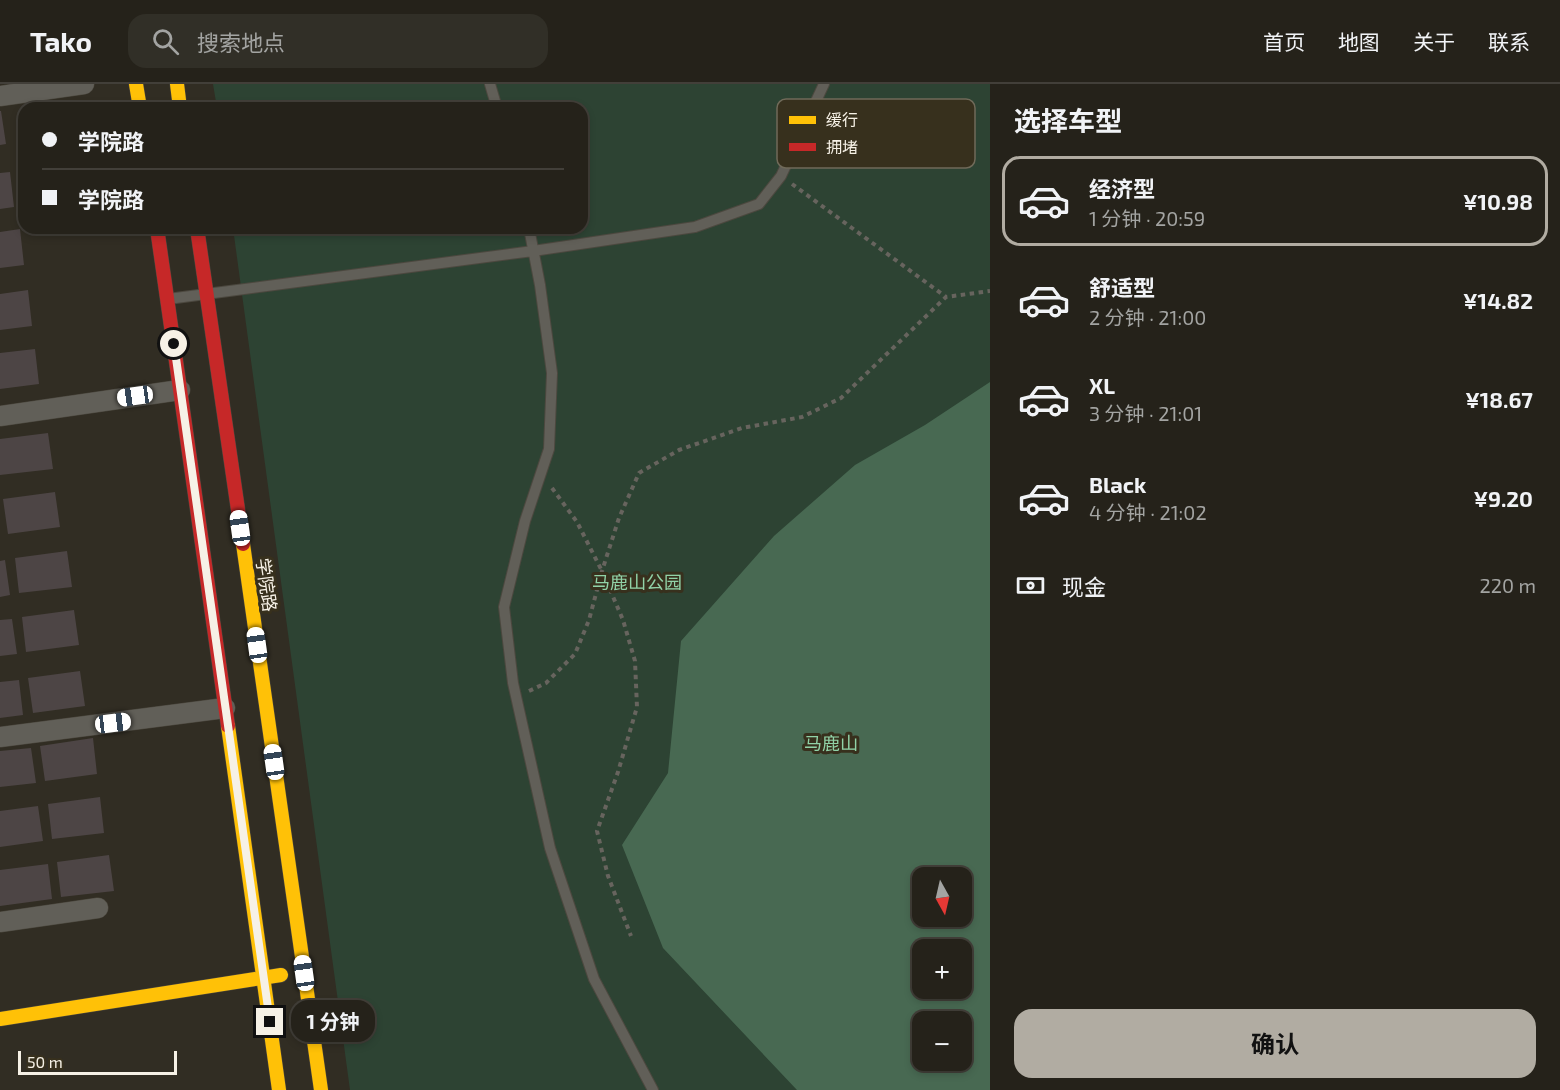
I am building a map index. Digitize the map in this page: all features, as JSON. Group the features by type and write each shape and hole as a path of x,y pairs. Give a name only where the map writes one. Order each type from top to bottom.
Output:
{"main road":[{"path":"136,84 139,102"},
{"path":"177,84 179,102"},
{"path":"158,234 279,1090"},
{"name":"学院路","path":"198,234 321,1090"},
{"path":"0,1019 264,977 304,973"}],"street":[{"path":"0,96 84,84"},
{"path":"0,416 180,390"},
{"path":"0,737 225,708"},
{"path":"0,922 98,908"}],"lane":[{"path":"490,84 495,102"},
{"path":"817,99 824,84"},
{"path":"167,299 533,251 695,227 759,204 785,168"},
{"path":"530,234 540,285 552,373 549,449 525,521 504,607 513,683 550,848 594,979 653,1090"}],"path":[{"path":"781,176 946,297"},
{"path":"516,698 546,683 574,654 589,620 619,518 639,473 679,450 742,428 802,417 841,398 946,297 990,291"},
{"path":"541,473 577,522 602,571 623,620 635,661 637,707 618,772 597,831 608,876 631,936"}],"green space":[{"name":"马鹿山公园","path":"213,84 990,84 990,1090 350,1090 234,234 588,234 588,102 216,102"},
{"name":"马鹿山","path":"990,382 990,1090 797,1090 663,948 622,845 668,773 681,641 774,536 855,465 925,425"}],"building":[{"path":"0,111 6,144 0,145"},
{"path":"10,172 14,207 0,209 0,173"},
{"path":"18,229 24,265 0,268 0,232"},
{"path":"28,290 32,326 0,330 0,294"},
{"path":"35,349 39,384 0,389 0,353"},
{"path":"48,433 53,469 0,475 0,439"},
{"path":"55,492 60,527 8,534 3,499"},
{"path":"67,551 72,587 19,593 15,558"},
{"path":"5,560 10,595 0,597 0,561"},
{"path":"74,610 79,645 26,652 22,617"},
{"path":"12,619 17,654 0,656 0,620"},
{"path":"80,671 85,706 33,713 28,678"},
{"path":"19,680 23,715 0,718 0,682"},
{"path":"93,738 97,774 45,781 40,746"},
{"path":"31,748 36,783 0,787 0,751"},
{"path":"100,797 104,833 52,839 48,804"},
{"path":"38,806 43,841 0,847 0,811"},
{"path":"109,855 114,891 61,897 57,862"},
{"path":"48,864 52,899 0,906 0,870"}],"traffic: slow":[{"path":"136,84 139,102"},
{"path":"177,84 179,102"},
{"path":"243,544 321,1090"},
{"path":"228,726 279,1090"},
{"path":"0,1019 281,975"}],"traffic: jam":[{"path":"158,234 228,726"},
{"path":"198,234 243,544"}],"route":[{"path":"174,344 270,1022"}]}
